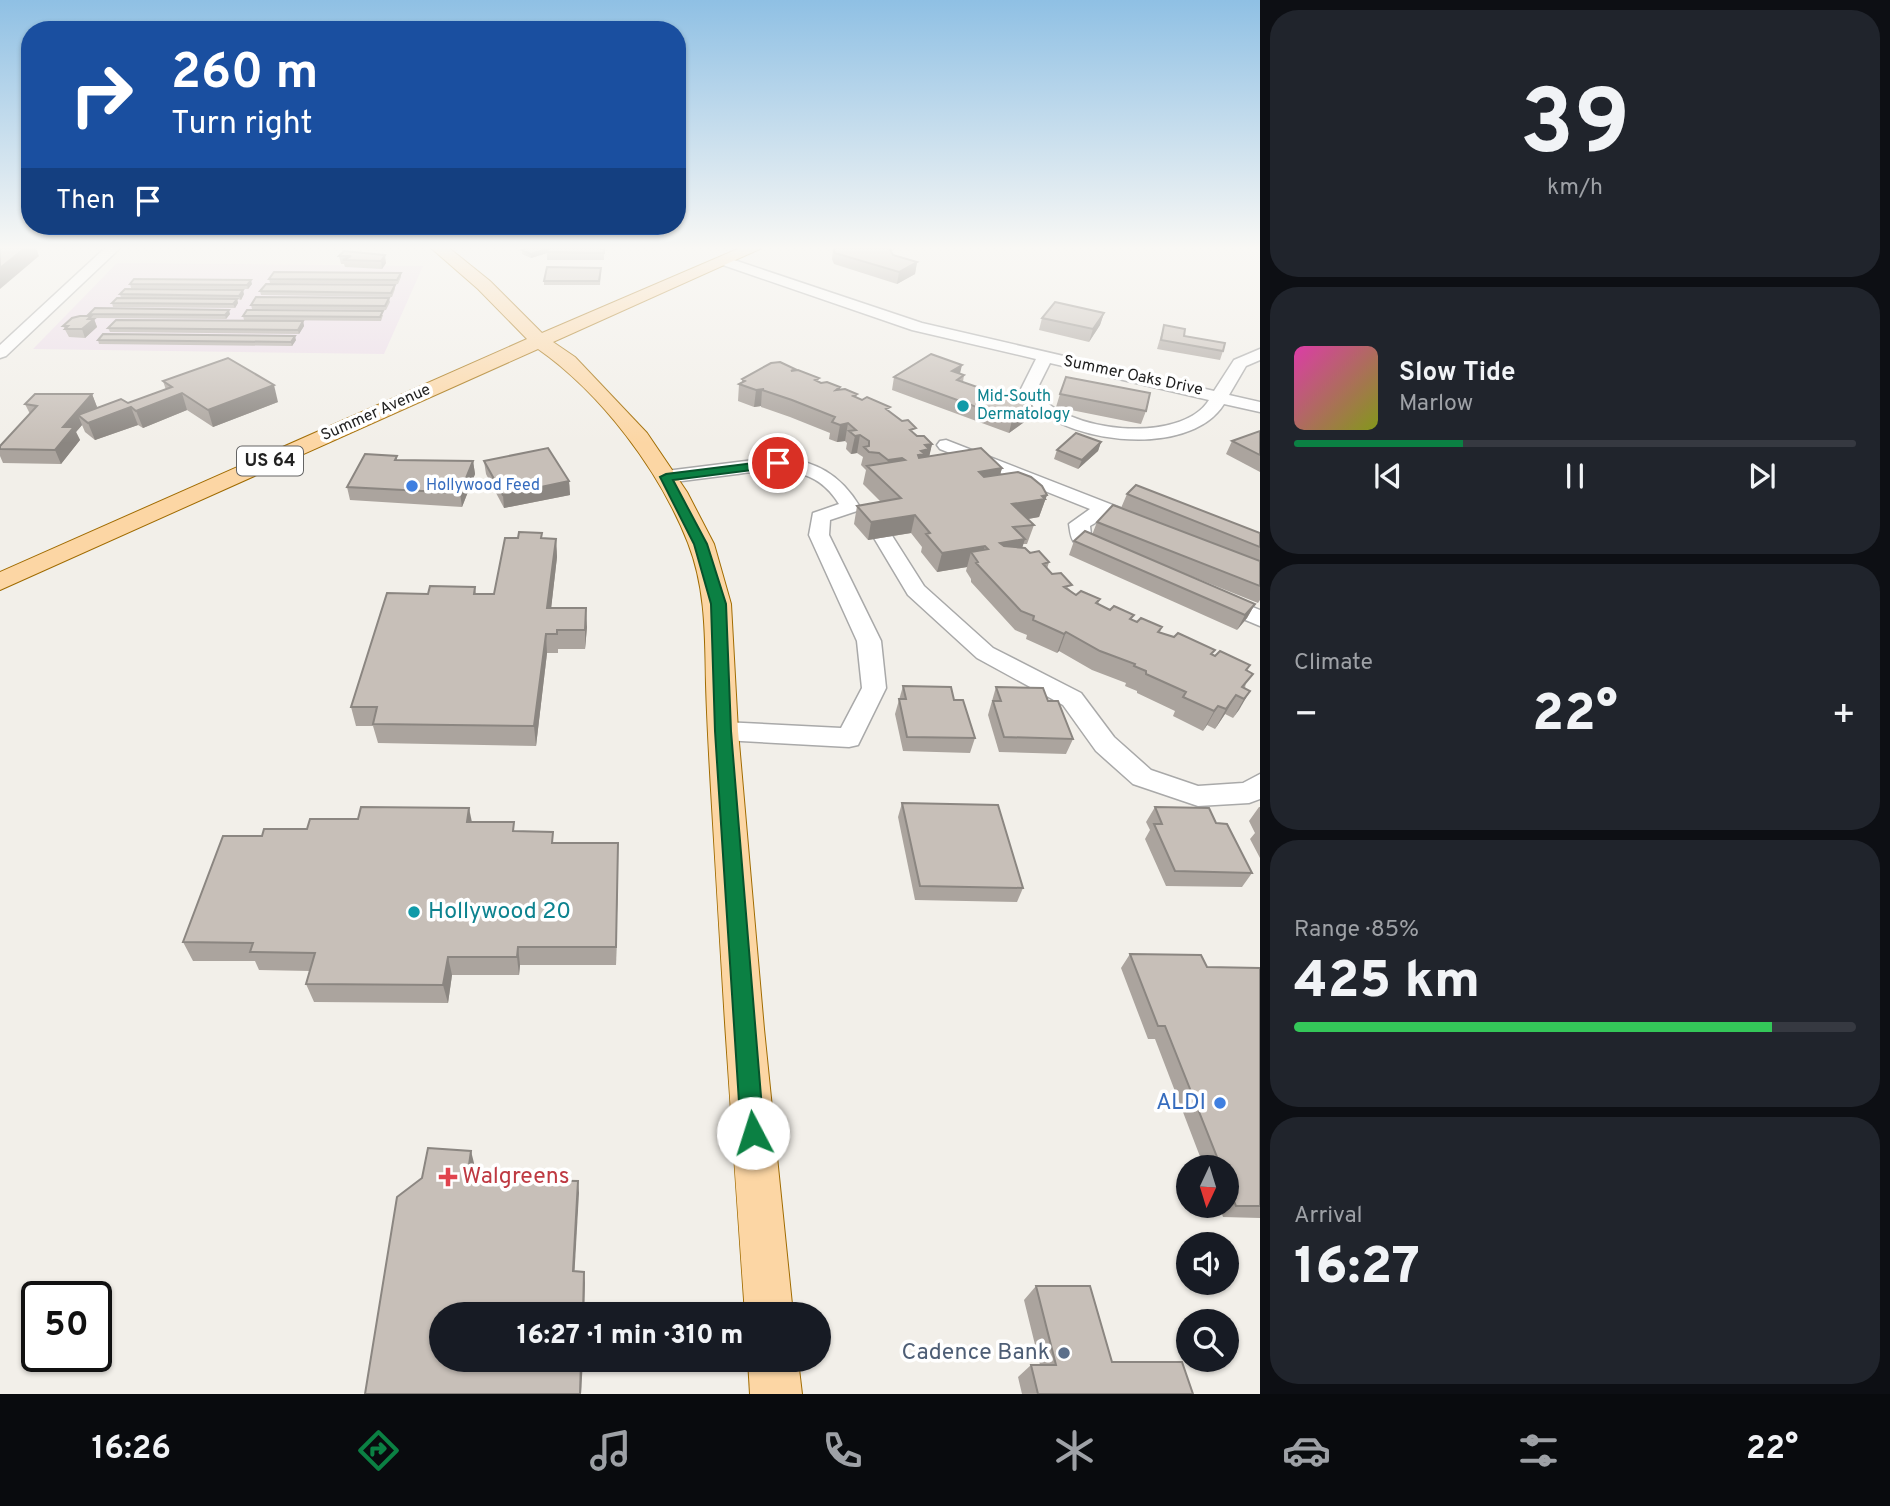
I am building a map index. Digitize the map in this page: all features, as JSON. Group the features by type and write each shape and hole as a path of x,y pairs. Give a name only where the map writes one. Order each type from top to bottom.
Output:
{"main road":[{"path":"512,313 540,341 568,361 636,433 666,477 701,544 719,604 723,731 744,1029 768,1302"},
{"name":"Summer Avenue","path":"0,582 605,313"},
{"path":"774,1372 776,1394"}],"street":[{"path":"0,354 44,313"},
{"name":"Summer Oaks Drive","path":"876,313 917,327 1260,407"},
{"path":"1045,357 1029,386 1030,397 1034,402 1059,417 1116,432 1140,435 1161,433 1204,418 1221,396 1240,363 1260,354"},
{"path":"946,445 1157,529"},
{"path":"666,477 778,463 797,464 816,471 840,489 850,508 878,529 916,590 985,653 1072,699 1105,744 1142,777 1198,796 1249,793 1260,784"},
{"path":"723,731 849,738 874,688 869,640 819,535 820,517 850,508"},
{"path":"1106,508 1079,524 1083,538 1121,555"},
{"path":"1197,590 1260,619"}],"shaded area":[{"path":"68,313 402,313 384,354 33,349"}],"building":[{"path":"90,313 227,313 225,315"},
{"path":"245,313 382,313 380,317 243,316"},
{"path":"1046,313 1104,313 1093,329 1042,318"},
{"path":"91,316 88,319 94,319 82,329 65,329 68,326 63,326 72,318"},
{"path":"116,320 303,321 298,330 108,328"},
{"path":"1164,325 1185,329 1184,336 1225,343 1223,351 1161,340"},
{"path":"103,334 295,336 291,342 98,340"},
{"path":"931,354 962,365 952,371 964,375 957,380 1031,406 1012,420 894,377"},
{"path":"228,358 274,385 208,410 182,393 136,411 131,407 88,423 78,415 121,399 128,403 172,387 163,381"},
{"path":"780,362 795,369 791,371 798,370 819,378 815,380 821,383 827,382 840,387 836,390 845,389 857,394 853,396 862,400 867,397 890,407 886,409 902,421 908,420 916,428 910,430 917,436 924,436 932,444 925,445 929,449 921,451 925,454 918,455 919,458 981,448 1002,468 979,472 984,477 1018,472 1031,477 1042,486 1047,495 1042,496 1045,499 1012,504 1034,525 1013,527 1025,539 1000,543 1004,546 1025,548 1030,553 1039,551 1049,562 1043,564 1052,574 1061,573 1072,585 1064,587 1076,595 1081,591 1100,599 1096,603 1110,610 1114,606 1134,615 1130,619 1137,622 1141,618 1162,627 1158,632 1174,637 1178,633 1215,650 1211,654 1215,656 1220,651 1250,665 1246,670 1253,674 1242,687 1250,691 1244,699 1236,695 1226,709 1218,706 1214,711 1183,697 1186,692 1146,674 1146,671 1134,666 1135,664 1033,620 1034,616 1021,611 976,563 978,562 971,552 988,549 985,546 942,553 915,515 871,522 857,506 901,498 867,466 905,460 888,460 879,453 869,452 864,447 869,446 869,441 849,431 856,430 848,423 840,425 832,422 835,417 762,390 764,389 756,390 739,384 745,381 742,379 771,363"},
{"path":"1066,377 1150,393 1146,411 1060,394"},
{"path":"35,394 92,394 63,427 74,427 55,450 0,449 37,406 25,404"},
{"path":"1260,431 1260,455 1232,441"},
{"path":"1076,433 1101,442 1082,460 1057,450"},
{"path":"548,448 569,481 503,495 484,461"},
{"path":"365,454 397,456 395,460 473,461 460,493 347,487"},
{"path":"1136,485 1260,533 1260,547 1127,494"},
{"path":"1113,505 1260,561 1260,586 1097,522"},
{"path":"1085,531 1255,604 1245,615 1074,541"},
{"path":"519,532 542,533 541,538 556,539 547,608 586,608 585,630 557,630 557,634 546,634 534,726 373,724 377,707 351,707 387,593 428,594 430,586 475,587 474,594 494,594 505,538 518,538"},
{"path":"903,686 951,687 954,700 963,700 975,738 907,737 899,699 906,699"},
{"path":"996,687 1043,688 1048,701 1058,701 1073,739 1004,737 993,701 1001,701"},
{"path":"902,803 998,805 1023,888 920,886"},
{"name":"Hollywood 20","path":"361,807 469,808 467,822 514,822 513,831 553,832 552,843 618,843 616,947 518,947 517,957 448,957 443,985 306,984 315,953 250,952 253,943 183,942 223,836 262,836 264,829 307,829 310,819 358,819"},
{"path":"1155,807 1209,808 1216,823 1227,824 1252,873 1175,871 1154,824 1162,824"},
{"name":"ALDI","path":"1130,954 1201,955 1207,967 1260,968 1260,1206 1239,1206 1239,1155 1216,1155 1165,1026 1158,1026"},
{"name":"Walgreens","path":"428,1148 471,1151 467,1179 578,1181 573,1271 584,1272 583,1302 429,1302 429,1372 581,1372 580,1394 365,1394 397,1197 422,1178"},
{"name":"Cadence Bank","path":"1036,1286 1090,1286 1112,1362 1176,1362 1176,1372 1185,1372 1193,1394 1038,1394 1031,1365 1056,1365"}],"place":[{"name":"Mid-South Dermatology","path":"963,406"},
{"name":"Hollywood Feed","path":"412,486"},
{"name":"Hollywood 20","path":"414,912"},
{"name":"ALDI","path":"1220,1103"},
{"name":"Walgreens","path":"448,1177"},
{"name":"Cadence Bank","path":"1064,1353"}],"route":[{"path":"753,1133 723,731 719,604 701,544 666,477 778,463"}]}
